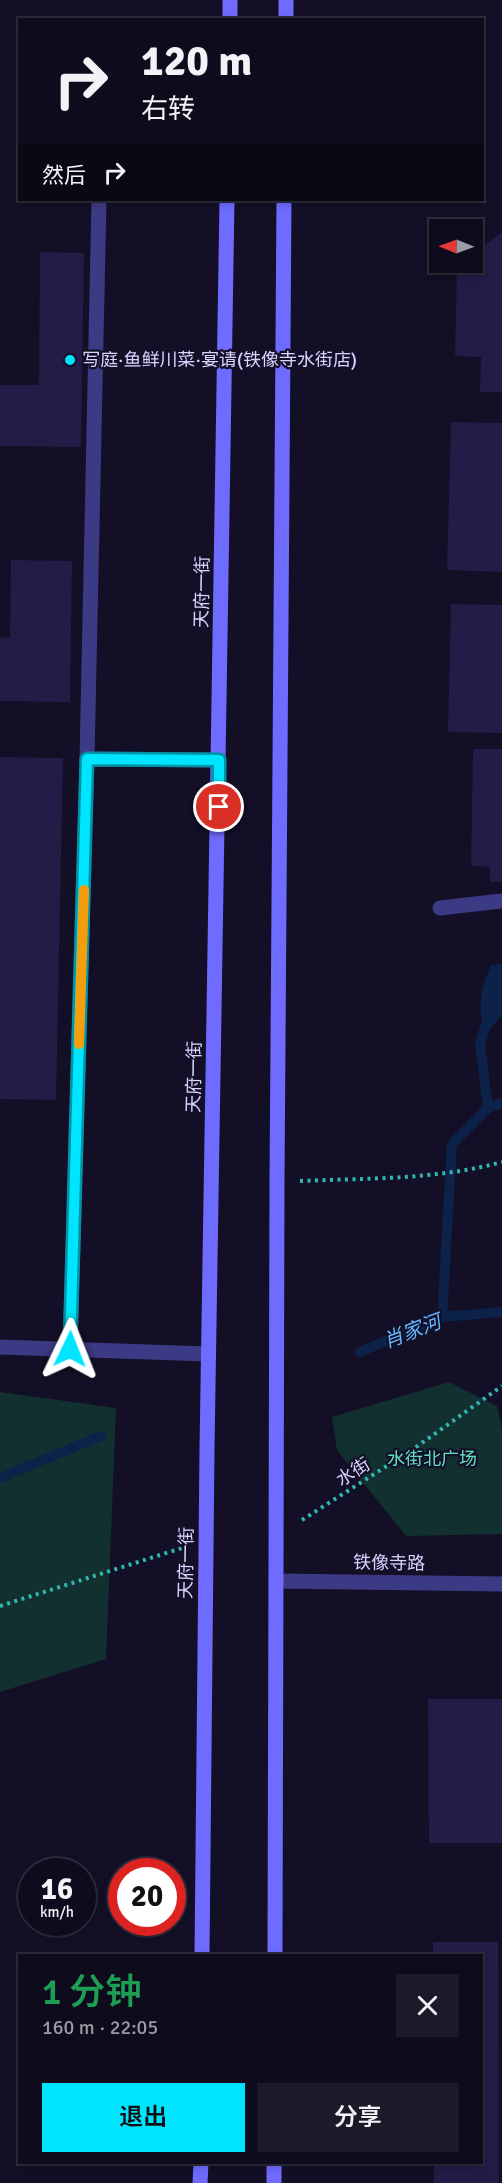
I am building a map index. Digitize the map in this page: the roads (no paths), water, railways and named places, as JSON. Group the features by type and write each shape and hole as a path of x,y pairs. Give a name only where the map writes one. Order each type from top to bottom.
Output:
{"main road":[{"path":"230,0 230,18"},
{"path":"286,0 286,18"},
{"name":"天府一街","path":"202,1954 208,1354 228,201"},
{"path":"275,1954 277,1182 284,201"},
{"path":"200,2183 201,2164"},
{"path":"274,2164 274,2183"}],"street":[{"path":"70,1349 87,759 99,201"},
{"path":"87,759 219,760"},
{"path":"440,908 502,901"},
{"path":"0,1347 208,1354"},
{"name":"铁像寺路","path":"276,1581 502,1584"}],"water":[{"path":"502,964 502,1015 485,1035 481,1015 482,992 491,965"}],"waterway":[{"path":"488,1017 480,1044 488,1108"},
{"path":"442,1317 452,1144 488,1108 502,1103"},
{"name":"肖家河","path":"360,1352 442,1317 502,1312"},
{"name":"肖家河","path":"0,1478 101,1436"}],"place":[{"name":"写庭·鱼鲜川菜·宴请(铁像寺水街店)","path":"70,360"}],"park label":[{"name":"水街北广场","path":"432,1459"}]}
